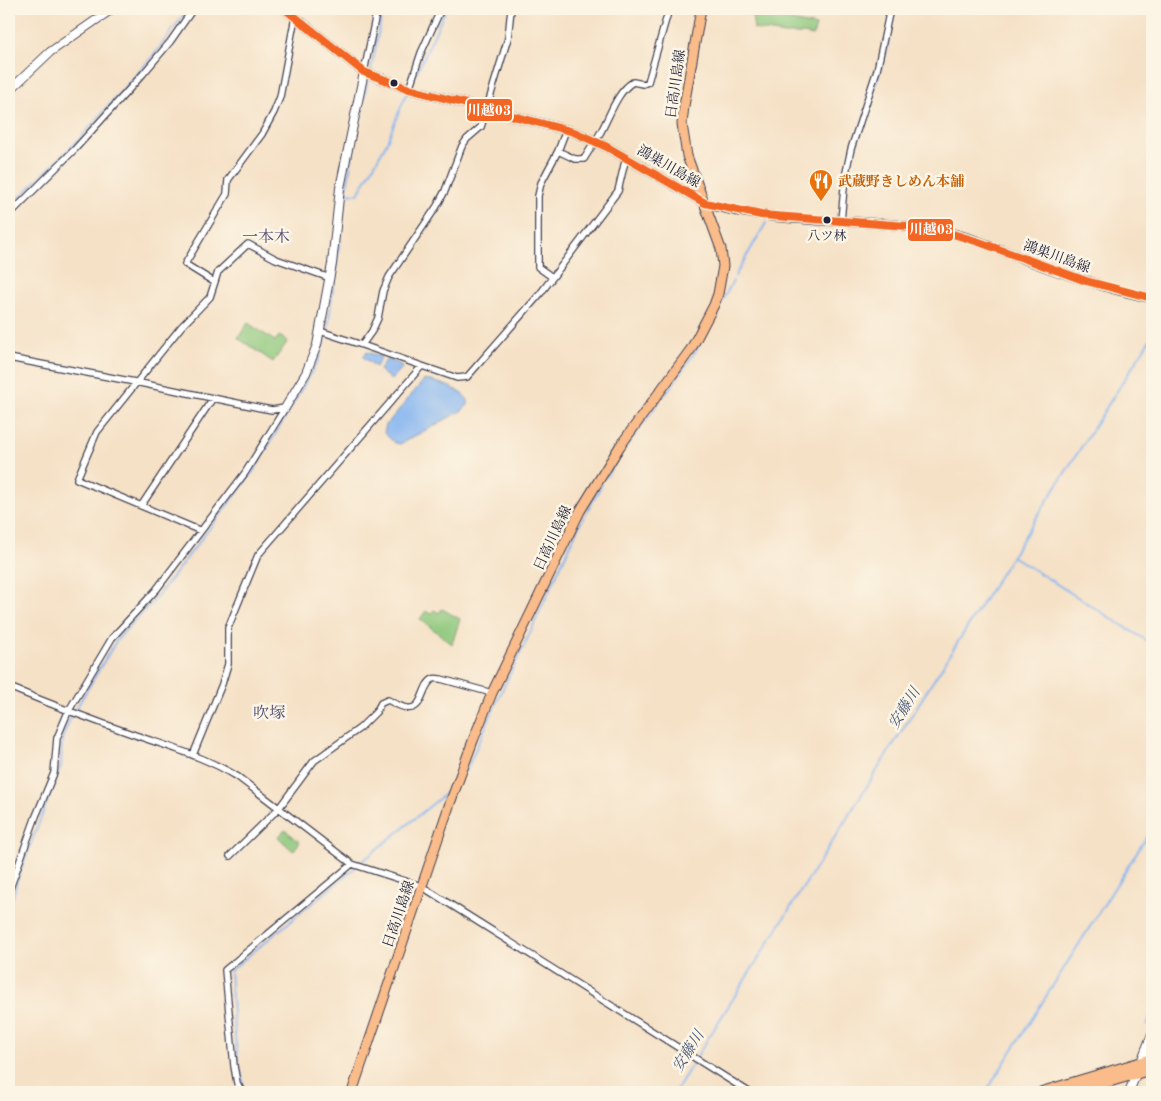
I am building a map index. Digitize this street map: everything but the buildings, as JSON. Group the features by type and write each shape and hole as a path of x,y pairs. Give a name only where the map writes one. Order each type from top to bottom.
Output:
{"highway":[{"path":"1042,1092 1152,1059"},
{"path":"1073,1092 1152,1068"}],"main road":[{"name":"鴻巣川島線","path":"285,9 364,72 409,89 566,130 595,141 706,203 742,212 920,228 950,233 1092,283 1152,298"},
{"name":"日高川島線","path":"352,1092 470,746 492,693 587,498 620,446 691,350 714,305 722,279 722,257 706,203 687,156 682,124 701,9"}],"street":[{"path":"9,90 50,52 112,9"},
{"path":"9,215 75,149 143,74 170,42 193,9"},
{"path":"9,891 54,773 57,738 68,712 112,638 156,590 245,473 306,373 314,355 330,278 340,188 377,9"},
{"path":"409,89 421,52 441,9"},
{"path":"362,344 372,331 378,318 383,291 389,277 416,234 430,218 445,191 462,146 481,127 506,46 510,28 511,9"},
{"path":"558,151 575,159 584,159 614,105 630,83 646,84 648,82 669,9"},
{"path":"841,221 845,177 851,149 877,70 890,9"},
{"path":"214,282 185,264 227,194 228,180 262,134 274,112 280,97 295,17"},
{"path":"552,278 538,266 537,206 542,183 566,130"},
{"path":"320,331 457,378 467,377 540,294 618,191 626,158"},
{"path":"201,531 77,479 97,432 180,327 210,297 218,272 248,244 276,259 330,278"},
{"path":"9,358 272,410 285,408"},
{"path":"193,755 222,684 228,664 228,628 258,556 422,366"},
{"path":"142,506 213,398"},
{"path":"230,856 279,808 314,761 360,728 376,712 381,703 388,700 406,708 412,708 417,705 427,685 433,679 441,678 492,693"},
{"path":"9,687 68,712 193,755 224,768 352,864 422,886 749,1092"},
{"path":"242,1092 237,1083 234,1066 225,970 352,864"},
{"path":"1129,1092 1152,1034"}],"green space":[{"path":"756,13 786,17 786,20 816,26 813,36 754,29 752,15"},
{"path":"248,323 275,341 279,336 288,341 273,362 238,338"},
{"path":"442,609 460,619 452,644 420,619 426,611 430,614 434,610 439,613"},
{"path":"285,830 300,842 293,851 278,837"}],"water":[{"path":"367,352 380,356 381,358 376,367 363,357"},
{"path":"387,359 401,365 402,368 391,380 379,370"},
{"path":"424,380 442,384 460,392 468,400 468,405 463,410 400,444 395,443 384,433 386,425"}],"waterway":[{"path":"9,208 80,138 154,55 188,9"},
{"path":"371,70 383,9"},
{"path":"417,72 446,9"},
{"path":"852,156 887,50 893,9"},
{"path":"9,912 18,877 61,766 62,739 71,717 116,641 152,603 253,472 318,361 328,327 346,193 357,126 369,77"},
{"path":"346,193 358,194 386,144 407,92"},
{"path":"735,276 766,223"},
{"path":"665,395 695,352 733,281"},
{"name":"安藤川","path":"697,1056 1152,336"},
{"path":"606,477 660,401"},
{"path":"466,771 577,530 602,484"},
{"path":"1012,556 1152,644"},
{"path":"359,864 446,793"},
{"path":"986,1092 1152,828"},
{"path":"245,1092 234,1029 230,971 355,868"},
{"path":"1147,1026 1152,1012"},
{"name":"安藤川","path":"675,1092 695,1060"}],"transit line":[{"name":"川越03","path":"285,9 364,72 409,89 574,132 607,147 705,203 761,215 907,226 946,232 1086,281 1152,298"}],"place":[{"name":"武蔵野きしめん本舗","path":"821,202"},
{"name":"八ツ林","path":"827,220"}],"district":[{"name":"一本木","path":"266,236"},
{"name":"吹塚","path":"269,712"}]}
